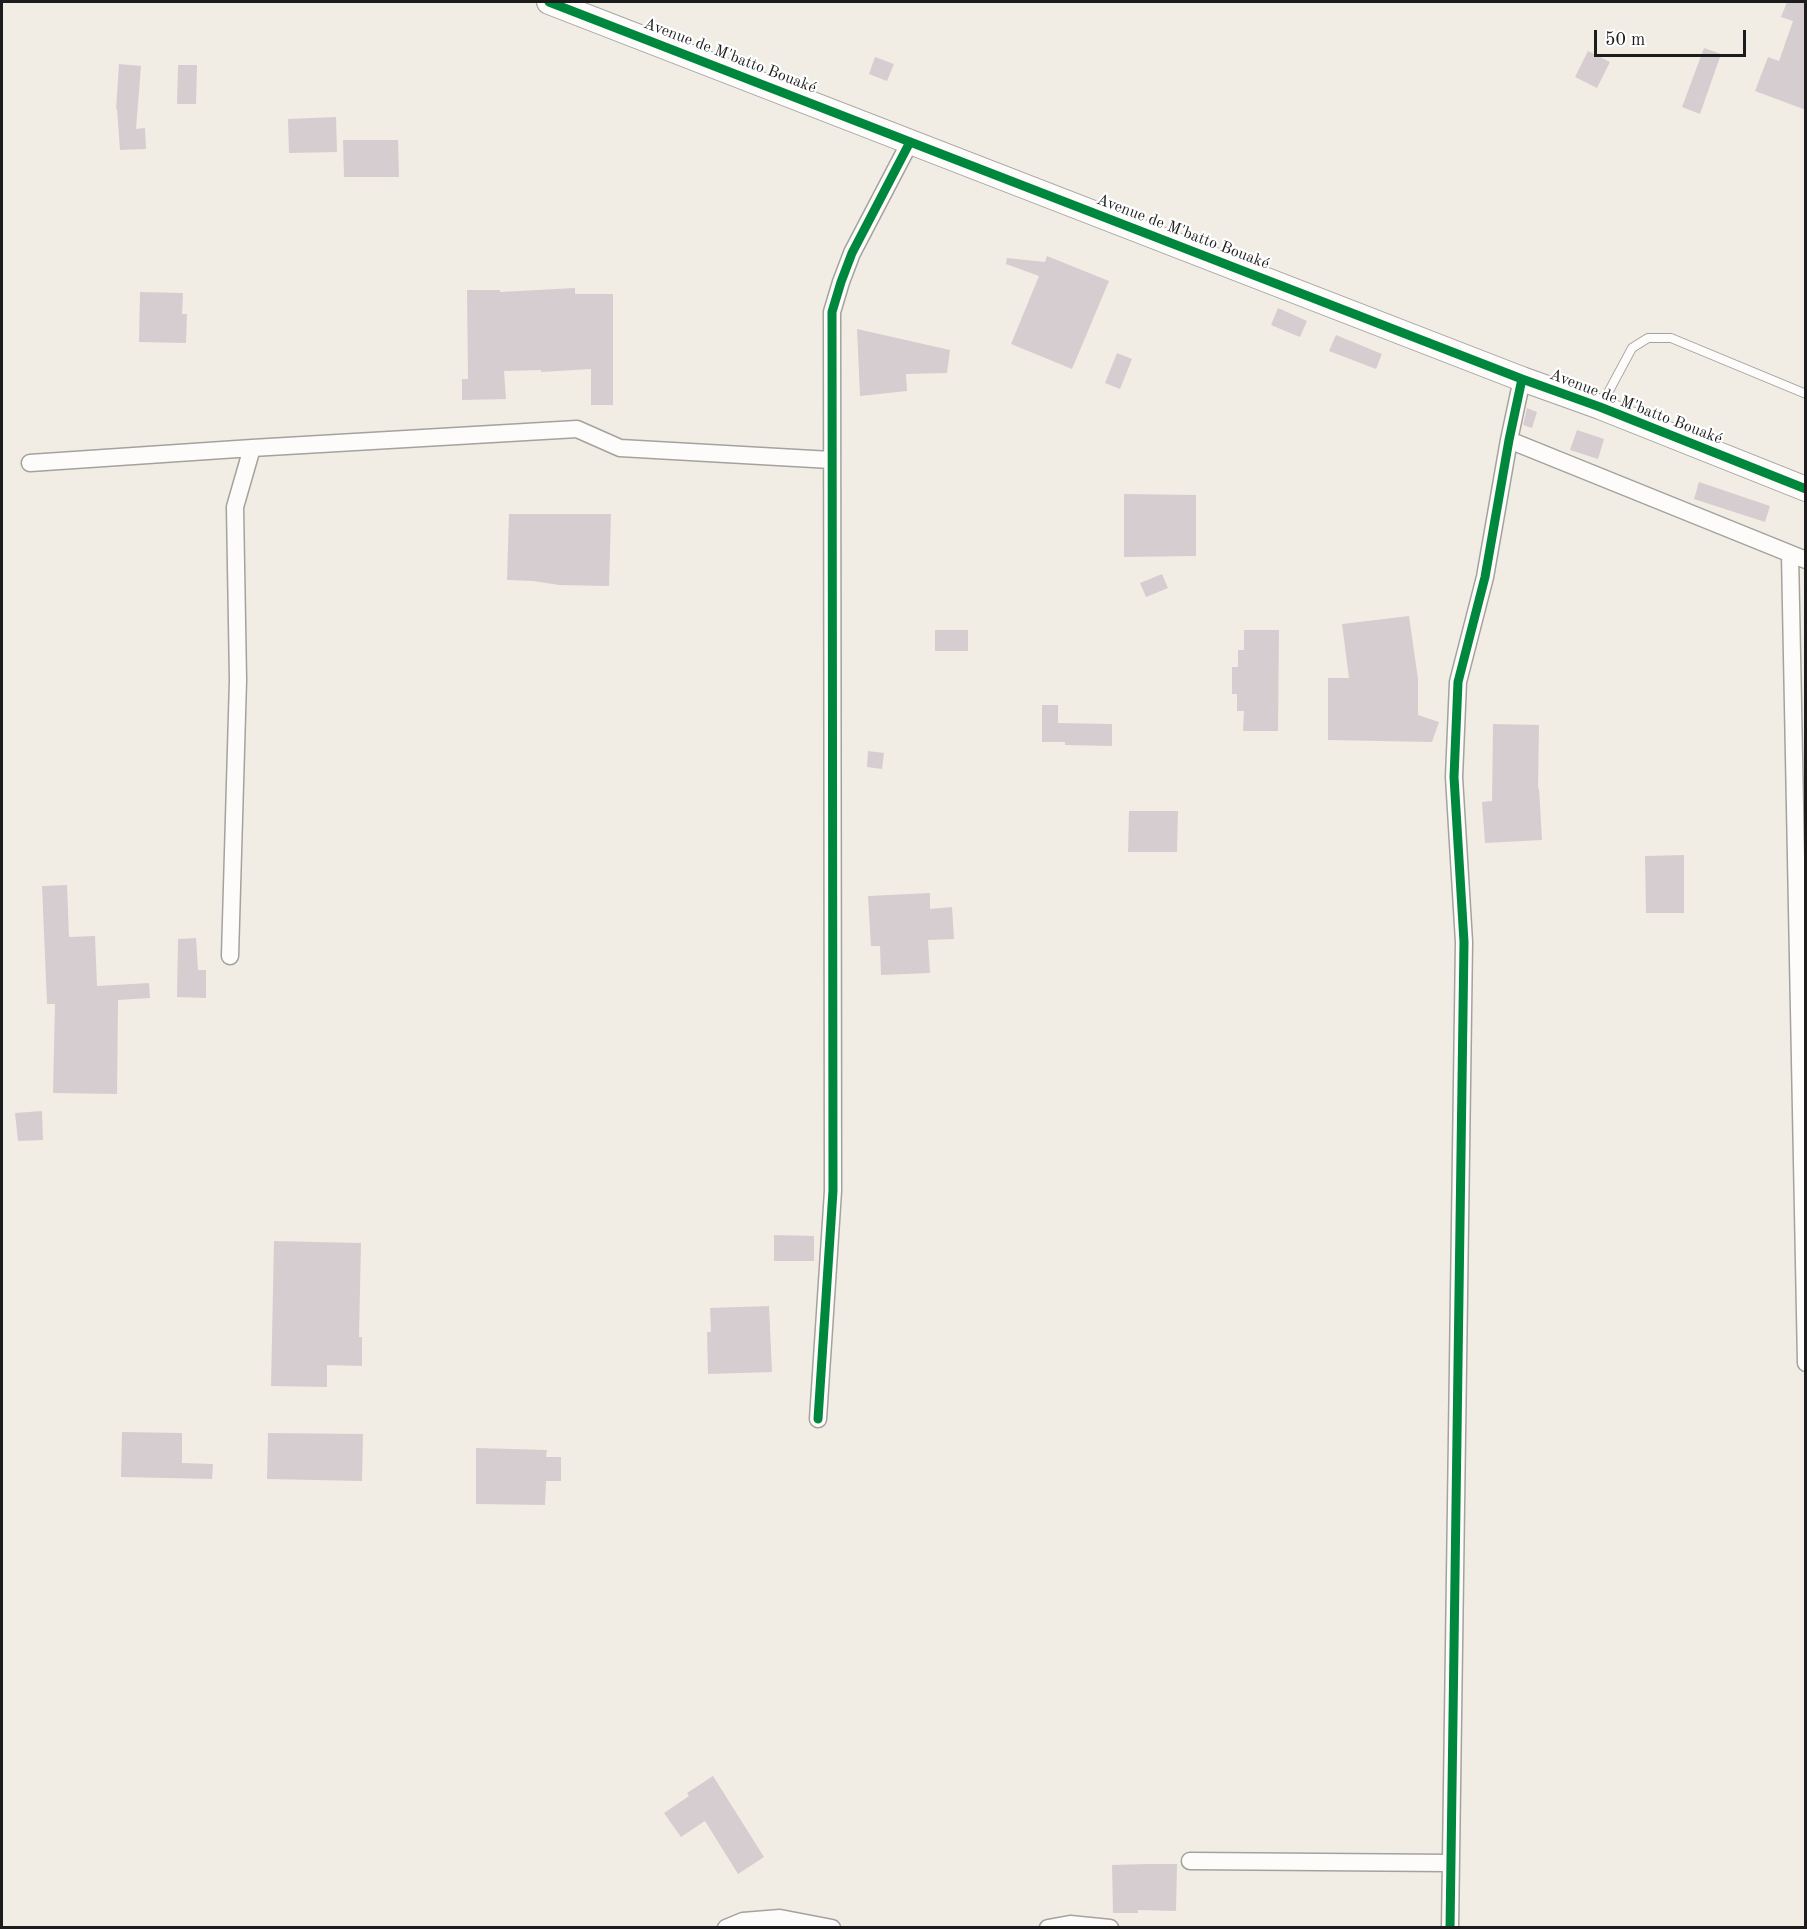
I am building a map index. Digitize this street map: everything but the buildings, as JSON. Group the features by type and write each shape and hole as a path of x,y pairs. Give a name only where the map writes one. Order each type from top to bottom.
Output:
{"street":[{"name":"Avenue de M'batto Bouaké","path":"549,2 1522,379 1600,407 1806,489"},
{"path":"818,1419 832,1191 832,312 852,253 910,142"},
{"path":"1450,1928 1464,942 1454,777 1458,682 1485,577 1522,379"},
{"path":"30,463 577,429 620,448 831,460"},
{"path":"1509,440 1798,557 1806,1363"},
{"path":"230,956 238,680 235,507 252,448"},
{"path":"1190,1861 1450,1863"},
{"path":"726,1928 743,1921 780,1918 832,1928"},
{"path":"1048,1928 1070,1924 1110,1928"}],"lane":[{"path":"1600,407 1632,348 1648,338 1671,338 1806,393"}],"cycle path":[{"path":"549,2 1522,379 1600,407 1806,489"},
{"path":"818,1419 833,1191 832,312 852,253 910,142"},
{"path":"1450,1928 1464,942 1454,777 1458,682 1485,577 1522,379"}]}
